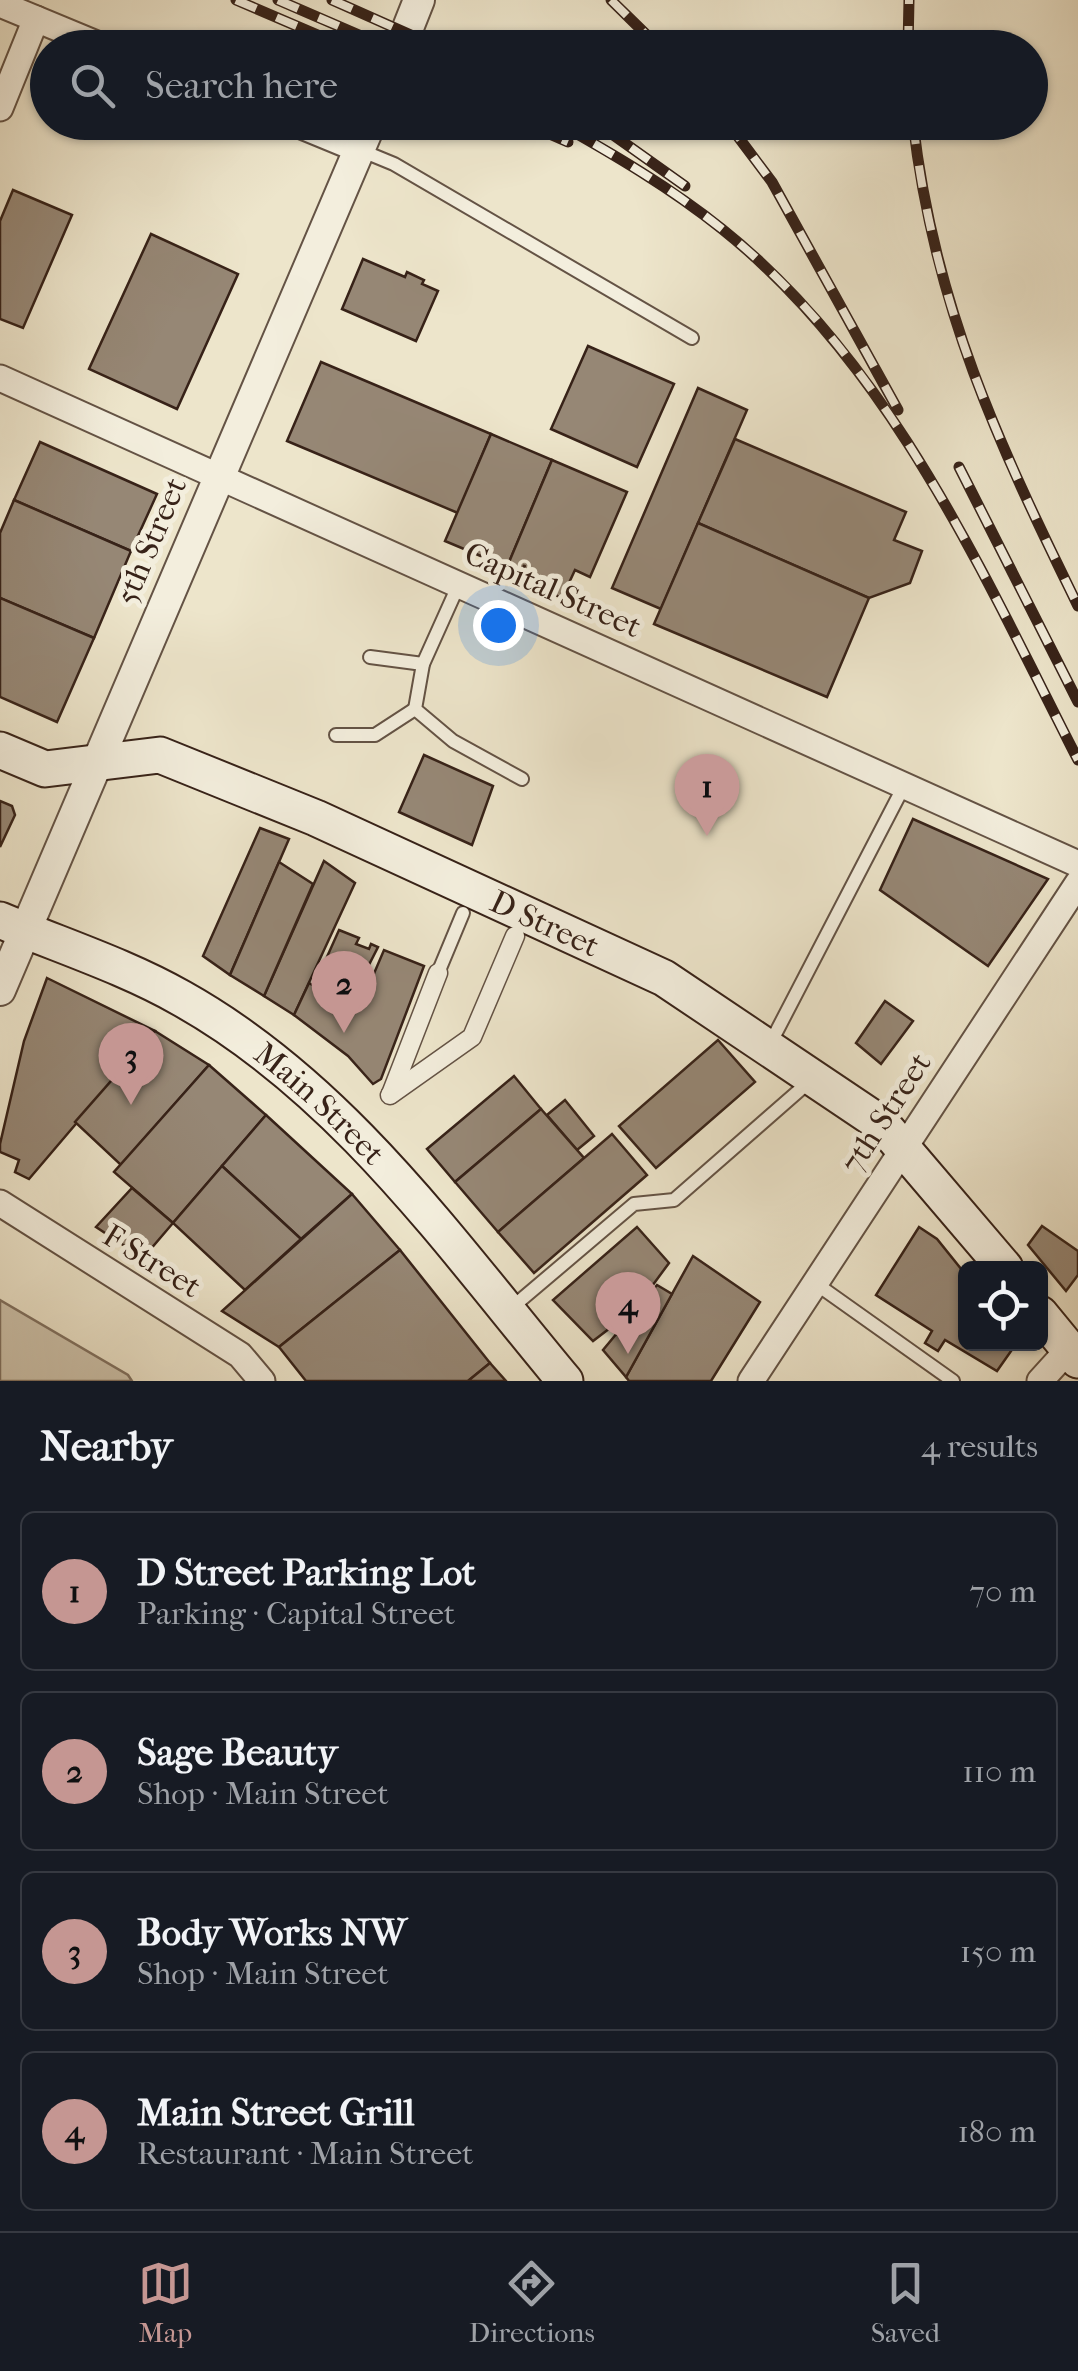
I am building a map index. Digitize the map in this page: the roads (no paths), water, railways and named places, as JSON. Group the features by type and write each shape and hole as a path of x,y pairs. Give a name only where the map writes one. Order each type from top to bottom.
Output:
{"main road":[{"name":"D Street","path":"0,750 46,769 160,754 664,978 883,1124 998,1261"},
{"name":"Main Street","path":"12,925 180,997 284,1068 353,1128 566,1381"},
{"path":"1048,1322 1075,1349"}],"street":[{"path":"408,30 420,0"},
{"path":"0,4 63,30"},
{"path":"32,30 36,19"},
{"path":"0,108 30,34"},
{"name":"5th Street","path":"0,990 12,925 94,765 363,140"},
{"name":"Capital Street","path":"0,378 1078,864"},
{"name":"7th Street","path":"751,1381 1078,883"},
{"path":"438,973 386,1099 472,1036 515,936"},
{"name":"F Street","path":"0,1204 240,1355 262,1381"},
{"path":"1040,1381 1075,1349"}],"lane":[{"path":"369,140 394,164 692,338"},
{"path":"336,735 376,735 415,709 423,664 459,583"},
{"path":"370,657 423,664"},
{"path":"415,709 453,741 522,779"},
{"path":"769,1046 904,784"},
{"path":"438,973 463,913"},
{"path":"507,1312 634,1204 674,1200 814,1078"},
{"path":"815,1284 953,1381"}],"railway":[{"path":"236,0 306,30"},
{"path":"278,0 347,30"},
{"path":"332,0 400,30"},
{"path":"611,0 642,30"},
{"path":"908,30 909,0"},
{"path":"563,140 568,142"},
{"path":"587,140 683,199 722,229 782,283 835,342 884,407 968,545 1078,760"},
{"path":"620,140 685,186"},
{"path":"740,140 772,182 898,410"},
{"path":"916,140 936,252 973,372 1021,487 1078,606"},
{"path":"959,467 1078,702"}],"place":[{"name":"D Street Parking Lot","path":"707,836"},
{"name":"Sage Beauty","path":"344,1033"},
{"name":"Body Works NW","path":"131,1105"},
{"name":"Main Street Grill","path":"628,1354"}]}
